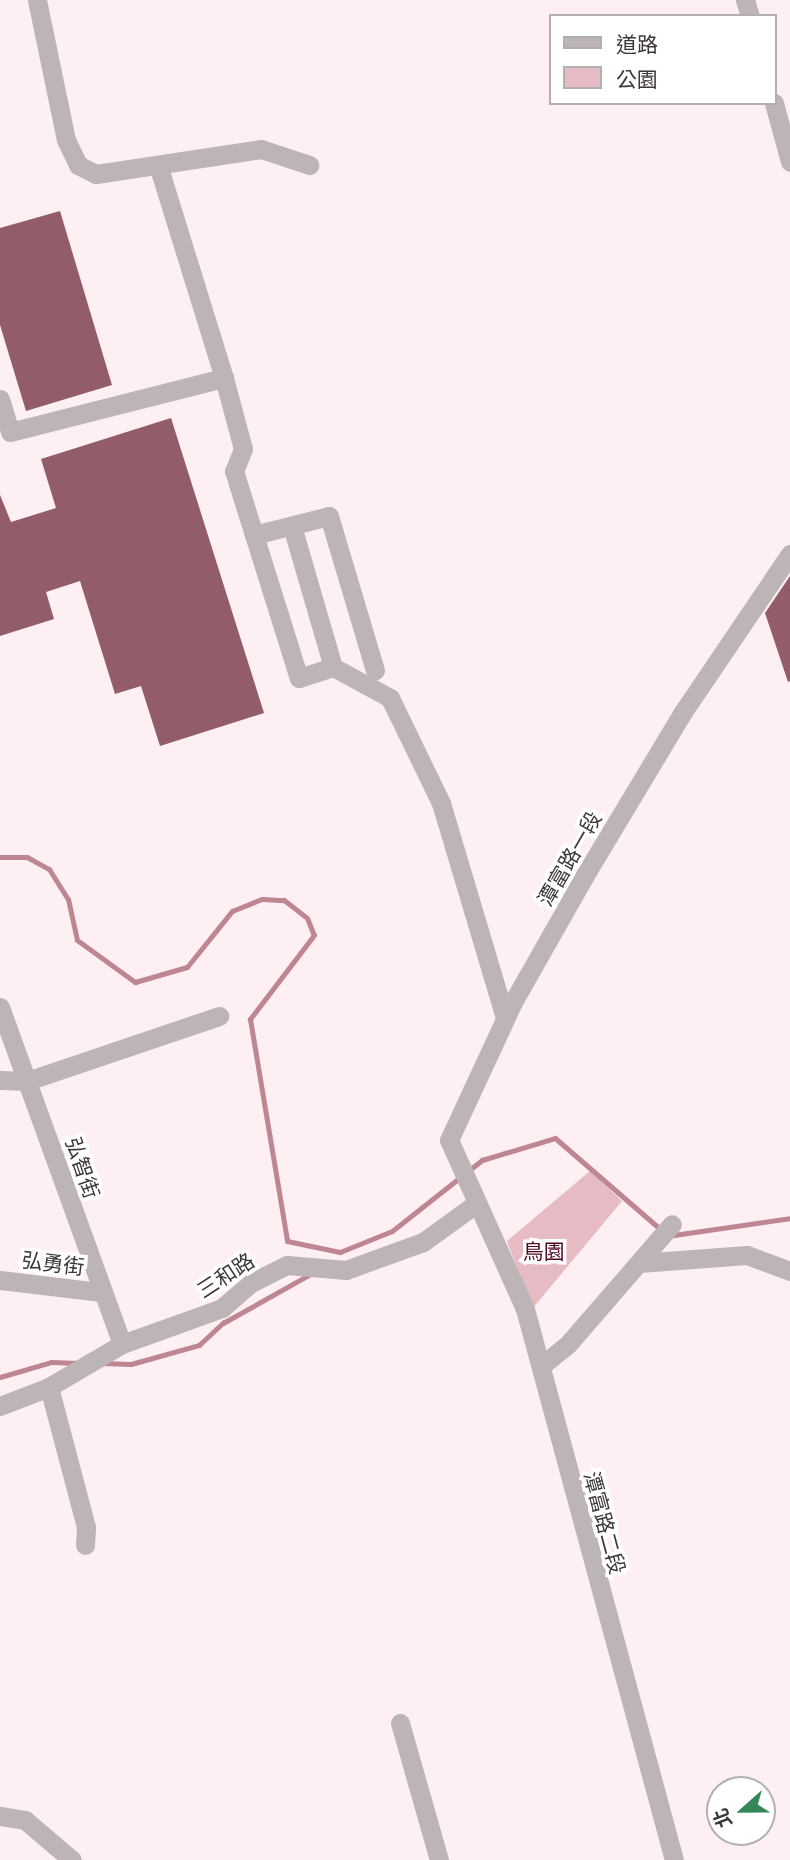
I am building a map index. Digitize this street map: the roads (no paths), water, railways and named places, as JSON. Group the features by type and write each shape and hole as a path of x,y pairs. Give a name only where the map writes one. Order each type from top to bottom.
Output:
{"street":[{"path":"37,0 66,140 78,165 96,174 261,149 309,165"},
{"path":"775,105 790,162"},
{"path":"159,165 243,449 234,471 299,678 333,667"},
{"path":"0,399 10,432 223,378"},
{"path":"254,536 329,516 375,670"},
{"path":"292,526 333,667 390,698 441,803 505,1018"},
{"name":"潭富路一段","path":"473,1197 450,1152 452,1126 505,1018 683,712 790,554"},
{"name":"弘智街","path":"0,1007 122,1344"},
{"path":"0,1080 27,1081 219,1016"},
{"name":"三和路","path":"0,1406 49,1387 122,1344 212,1313 287,1265 346,1270 423,1242 473,1197"},
{"name":"潭富路二段","path":"473,1197 506,1255 541,1366 674,1860"},
{"path":"541,1366 671,1226"},
{"path":"644,1257 747,1255 790,1271"},
{"name":"弘勇街","path":"0,1280 101,1292"},
{"path":"49,1387 86,1527 85,1545"},
{"path":"400,1723 439,1860"},
{"path":"0,1816 25,1819 72,1860"}],"waterway":[{"path":"0,857 27,857 49,869 68,899 77,940 135,982 187,967 232,911 262,899 284,900 307,918 314,935 250,1019 287,1241 340,1252 392,1231 482,1160 555,1138 660,1229"},
{"path":"667,1236 790,1218"},
{"path":"102,1363 131,1364 199,1345 223,1323 312,1273"},
{"path":"0,1377 51,1362 78,1363"}],"park label":[{"name":"鳥園","path":"544,1252"}]}
